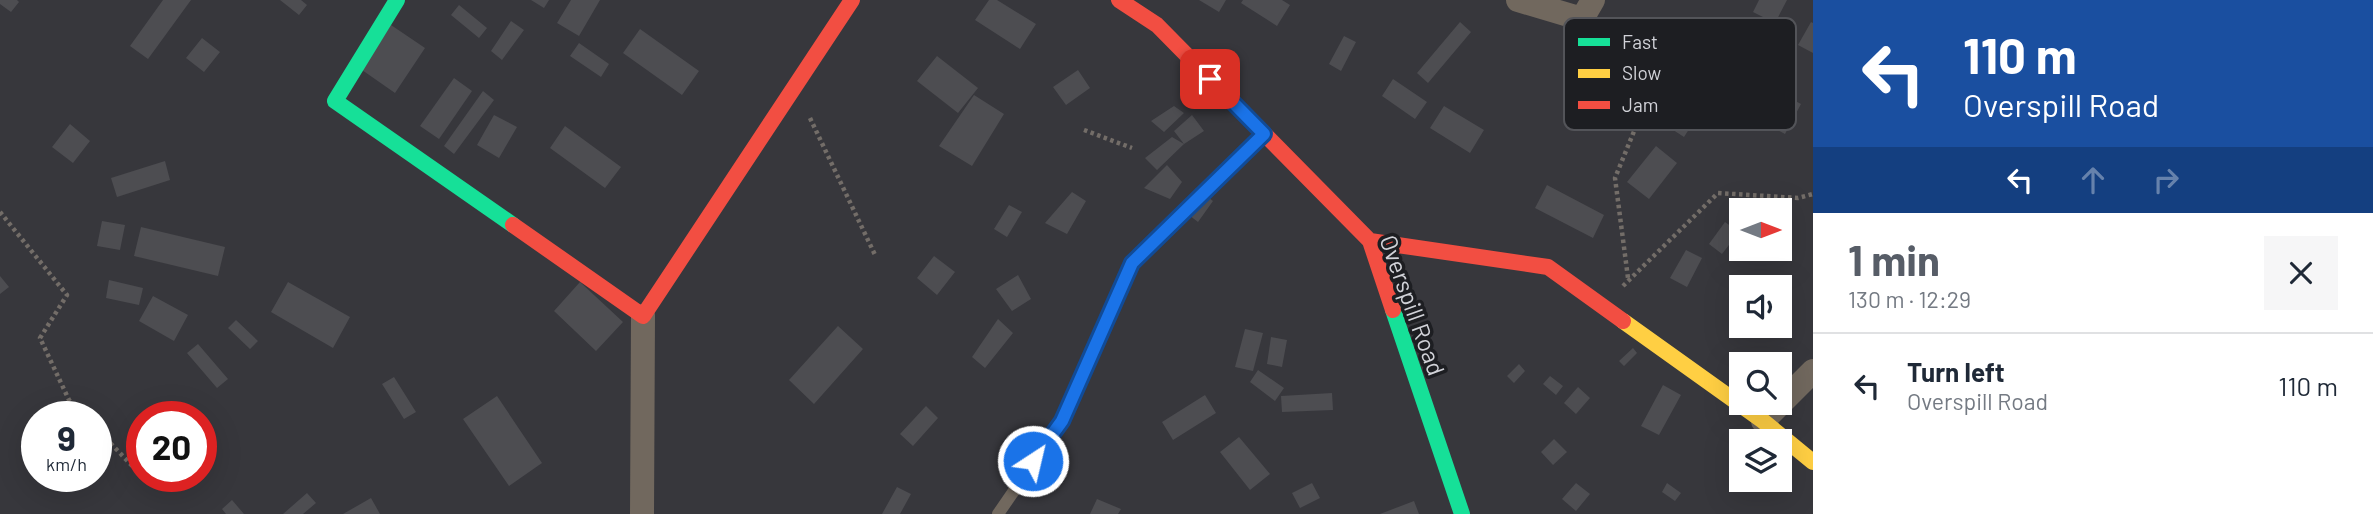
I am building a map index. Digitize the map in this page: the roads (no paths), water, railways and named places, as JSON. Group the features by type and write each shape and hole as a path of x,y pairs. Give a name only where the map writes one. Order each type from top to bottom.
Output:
{"street":[{"path":"397,0 335,101 643,316"},
{"path":"642,514 643,316 796,89 852,0"},
{"name":"Overspill Road","path":"1119,0 1157,25 1370,241 1462,514"},
{"path":"1518,0 1587,9"},
{"path":"1370,241 1548,267 1763,421 1813,462"},
{"path":"1763,421 1813,371"}],"lane":[{"path":"998,514 1062,421 1132,263 1264,134"}]}
